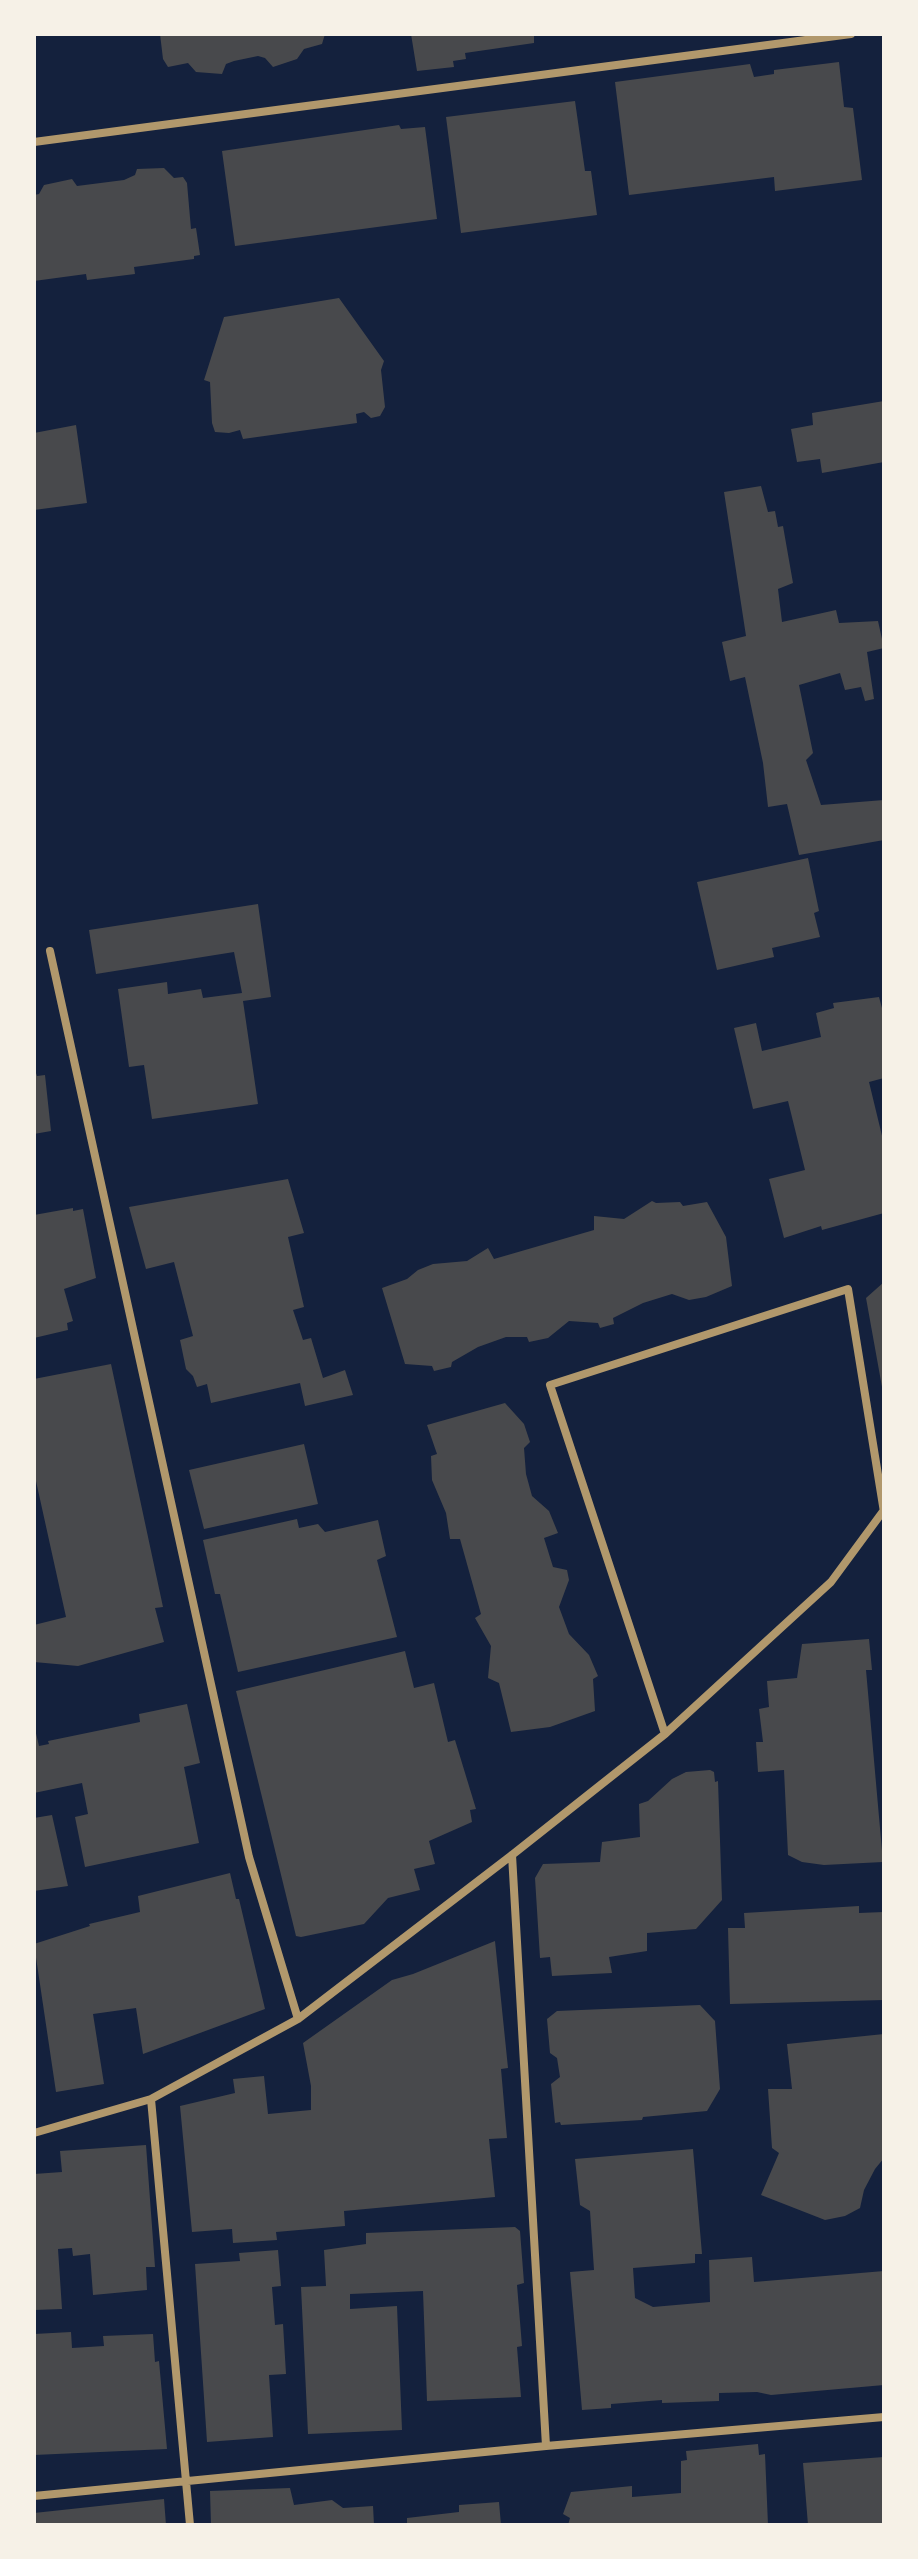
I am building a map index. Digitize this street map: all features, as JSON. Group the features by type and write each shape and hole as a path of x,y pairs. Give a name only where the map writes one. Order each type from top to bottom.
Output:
{"street":[{"path":"34,142 851,34"},
{"path":"50,951 249,1857 298,2019"},
{"path":"34,2133 151,2099 298,2019 665,1734 831,1582 884,1512 848,1289 550,1385 665,1734"},
{"path":"512,1855 546,2446"},
{"path":"151,2099 190,2525"},
{"path":"34,2496 546,2446 884,2417"}],"building":[{"path":"160,34 325,34 322,44 304,49 297,59 273,67 265,58 258,56 226,64 222,74 196,72 188,63 168,67 163,59"},
{"path":"411,34 534,34 534,43 465,53 466,59 453,61 454,67 417,71"},
{"path":"839,62 844,107 853,108 862,180 775,191 774,177 629,195 615,82 750,64 754,77 774,74 774,70"},
{"path":"575,101 585,171 591,171 597,215 461,233 446,117"},
{"path":"399,125 401,129 425,127 437,219 235,246 222,151"},
{"path":"164,168 174,178 183,177 187,183 191,229 196,228 200,255 194,256 194,259 134,267 135,274 87,280 86,274 34,281 34,195 39,194 44,185 72,179 77,186 124,180 135,175 137,169"},
{"path":"339,298 384,361 381,370 385,407 380,416 371,418 364,412 356,414 357,423 243,439 240,430 215,432 210,382 204,380 224,317"},
{"path":"884,401 884,462 822,473 820,459 797,462 791,429 813,425 812,413"},
{"path":"76,425 87,503 34,510 34,433"},
{"path":"761,486 768,512 775,511 778,527 783,526 793,583 778,589 782,622 836,610 839,623 878,621 884,648 867,652 874,699 865,701 861,687 845,690 840,673 799,685 813,753 806,760 821,805 884,800 884,840 799,855 787,804 768,807 763,763 745,677 730,681 722,642 746,636 724,492"},
{"path":"808,858 819,911 814,913 820,937 772,948 774,957 717,970 697,882"},
{"path":"258,904 271,997 243,1001 258,1104 152,1119 144,1065 129,1067 118,989 167,982 168,994 201,989 203,998 242,993 234,952 96,974 89,930"},
{"path":"879,997 884,1008 884,1078 869,1082 884,1144 884,1213 822,1230 821,1226 784,1238 769,1179 805,1170 788,1101 753,1109 734,1028 756,1023 762,1051 821,1037 816,1013 834,1008 833,1003"},
{"path":"34,1067 37,1076 45,1075 51,1131 34,1134"},
{"path":"288,1179 304,1233 288,1237 304,1307 293,1310 303,1340 311,1338 323,1378 345,1370 353,1395 305,1406 300,1383 211,1403 207,1384 197,1387 186,1369 180,1340 193,1336 174,1262 146,1269 129,1207"},
{"path":"652,1201 680,1202 683,1206 707,1202 726,1237 732,1286 706,1297 689,1300 672,1294 643,1303 613,1318 614,1324 600,1328 598,1323 569,1321 548,1338 529,1342 527,1337 506,1337 478,1347 452,1362 451,1367 434,1371 432,1366 405,1364 382,1288 407,1279 433,1264 467,1261 488,1248 494,1259 594,1230 594,1216 624,1219"},
{"path":"73,1208 73,1211 83,1209 96,1278 64,1289 73,1321 67,1323 68,1330 34,1338 34,1215"},
{"path":"884,1282 884,1387 882,1387 866,1298"},
{"path":"111,1364 163,1607 155,1608 164,1642 78,1666 34,1662 34,1625 66,1617 34,1472 34,1379"},
{"path":"505,1403 524,1424 530,1442 524,1448 532,1496 549,1511 558,1533 544,1538 553,1567 567,1570 569,1580 559,1607 569,1634 589,1655 598,1676 593,1679 595,1711 550,1727 511,1732 499,1683 488,1678 491,1646 475,1618 481,1614 460,1539 450,1539 446,1513 432,1480 431,1456 437,1454 427,1425"},
{"path":"304,1444 318,1504 204,1529 189,1470"},
{"path":"297,1519 299,1528 318,1524 325,1532 378,1520 386,1556 377,1560 397,1637 238,1672 220,1594 215,1594 203,1540"},
{"path":"869,1639 872,1670 866,1670 883,1862 824,1865 802,1862 788,1855 784,1770 758,1772 756,1742 763,1742 759,1709 769,1707 767,1681 797,1678 802,1644"},
{"path":"405,1651 414,1688 434,1683 448,1742 455,1740 476,1809 470,1810 472,1822 429,1841 435,1864 414,1869 420,1890 388,1898 364,1924 296,1936 236,1691"},
{"path":"187,1704 200,1763 184,1767 199,1843 85,1867 75,1817 88,1814 82,1783 34,1793 34,1725 39,1746 49,1744 48,1741 140,1722 139,1714"},
{"path":"686,1772 714,1772 715,1782 718,1781 722,1900 696,1929 647,1933 647,1951 609,1957 612,1973 552,1976 550,1957 540,1958 535,1878 543,1864 600,1862 602,1842 640,1837 639,1804 648,1801 672,1779"},
{"path":"52,1815 68,1886 34,1891 34,1818"},
{"path":"230,1873 265,2009 143,2054 136,2008 93,2014 104,2084 56,2092 34,1944 89,1924 140,1912 138,1896"},
{"path":"859,1906 859,1913 884,1912 884,2000 730,2004 728,1928 745,1928 744,1913"},
{"path":"495,1941 508,2068 501,2069 507,2138 489,2139 495,2197 344,2211 345,2226 276,2232 277,2240 233,2243 232,2229 192,2232 180,2106 235,2093 233,2079 264,2076 268,2114 311,2110 311,2086 303,2043 392,1980"},
{"path":"700,2005 715,2021 720,2089 707,2111 643,2117 642,2120 555,2123 551,2084 560,2077 557,2058 550,2053 547,2019 557,2011"},
{"path":"884,2034 884,2158 864,2190 860,2208 845,2216 825,2220 761,2195 779,2153 772,2148 768,2089 792,2089 787,2044"},
{"path":"146,2145 155,2267 146,2267 147,2290 93,2295 90,2254 73,2256 72,2248 58,2249 62,2309 34,2310 34,2174 62,2172 60,2151"},
{"path":"693,2149 702,2254 695,2254 695,2263 633,2268 635,2298 653,2307 710,2302 709,2260 752,2257 754,2282 884,2271 884,2385 771,2395 757,2392 719,2393 719,2401 662,2403 662,2400 582,2410 570,2272 594,2270 590,2211 580,2205 575,2159"},
{"path":"515,2227 520,2231 524,2283 517,2285 522,2346 517,2347 521,2397 427,2401 423,2291 350,2294 350,2309 397,2306 402,2430 308,2434 301,2287 326,2286 324,2250 366,2244 366,2233"},
{"path":"278,2250 281,2286 272,2287 275,2325 283,2324 286,2374 269,2375 273,2437 207,2442 195,2264 240,2261 239,2253"},
{"path":"71,2332 72,2348 104,2346 103,2336 153,2334 155,2362 159,2361 167,2449 34,2455 34,2334"},
{"path":"758,2444 759,2455 765,2454 768,2525 568,2525 570,2518 563,2514 571,2492 632,2486 632,2497 681,2493 681,2461 687,2460 686,2451"},
{"path":"884,2457 884,2525 808,2525 803,2463"},
{"path":"290,2488 294,2505 332,2500 343,2508 373,2506 374,2525 211,2525 210,2491"},
{"path":"164,2499 166,2525 34,2525 34,2513"},
{"path":"499,2502 501,2525 407,2525 407,2518 459,2512 459,2505"}]}
